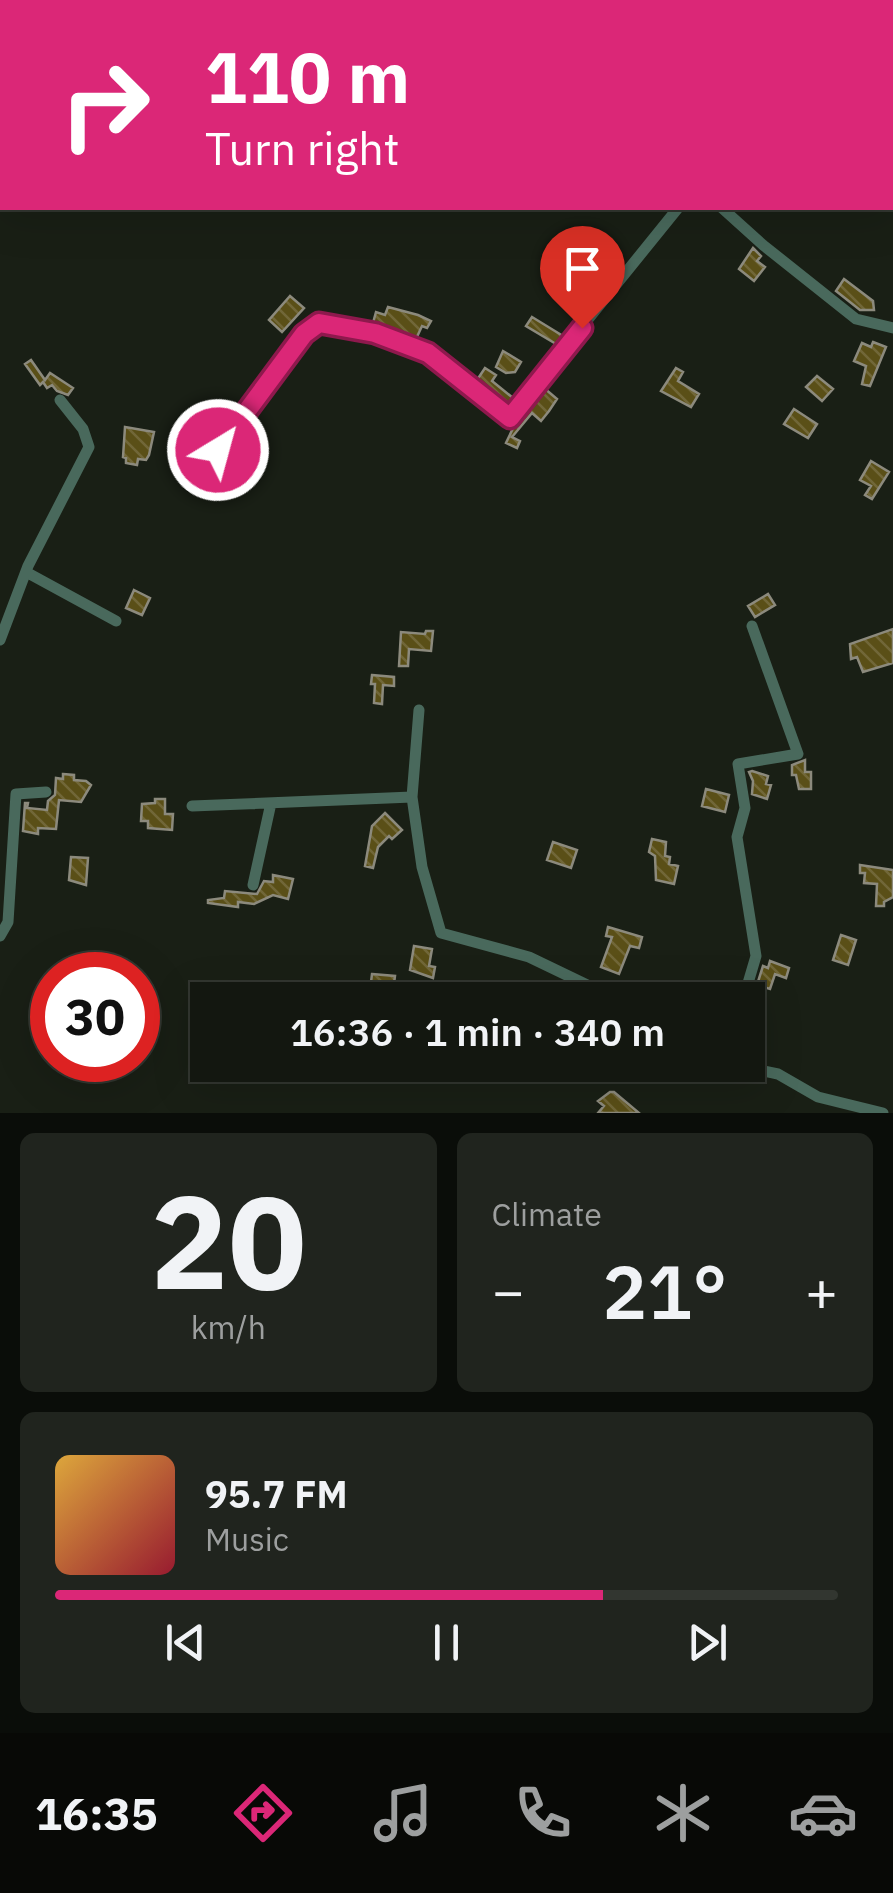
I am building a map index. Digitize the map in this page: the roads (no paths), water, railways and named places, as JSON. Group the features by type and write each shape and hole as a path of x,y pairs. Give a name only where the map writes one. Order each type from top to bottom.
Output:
{"street":[{"path":"218,450 304,334 319,323 375,333 428,353 510,418 676,210"},
{"path":"724,210 856,319 893,328"},
{"path":"0,640 26,572 89,448 83,429 60,400"},
{"path":"26,572 116,621"},
{"path":"749,982 756,956 737,838 746,808 738,764 798,754 752,626"},
{"path":"419,710 412,796 422,867 441,933 529,957 581,982"},
{"path":"0,936 8,922 16,794 46,792"},
{"path":"192,806 412,796"},
{"path":"252,886 271,803"},
{"path":"765,1071 778,1074 818,1097 883,1113"}]}
